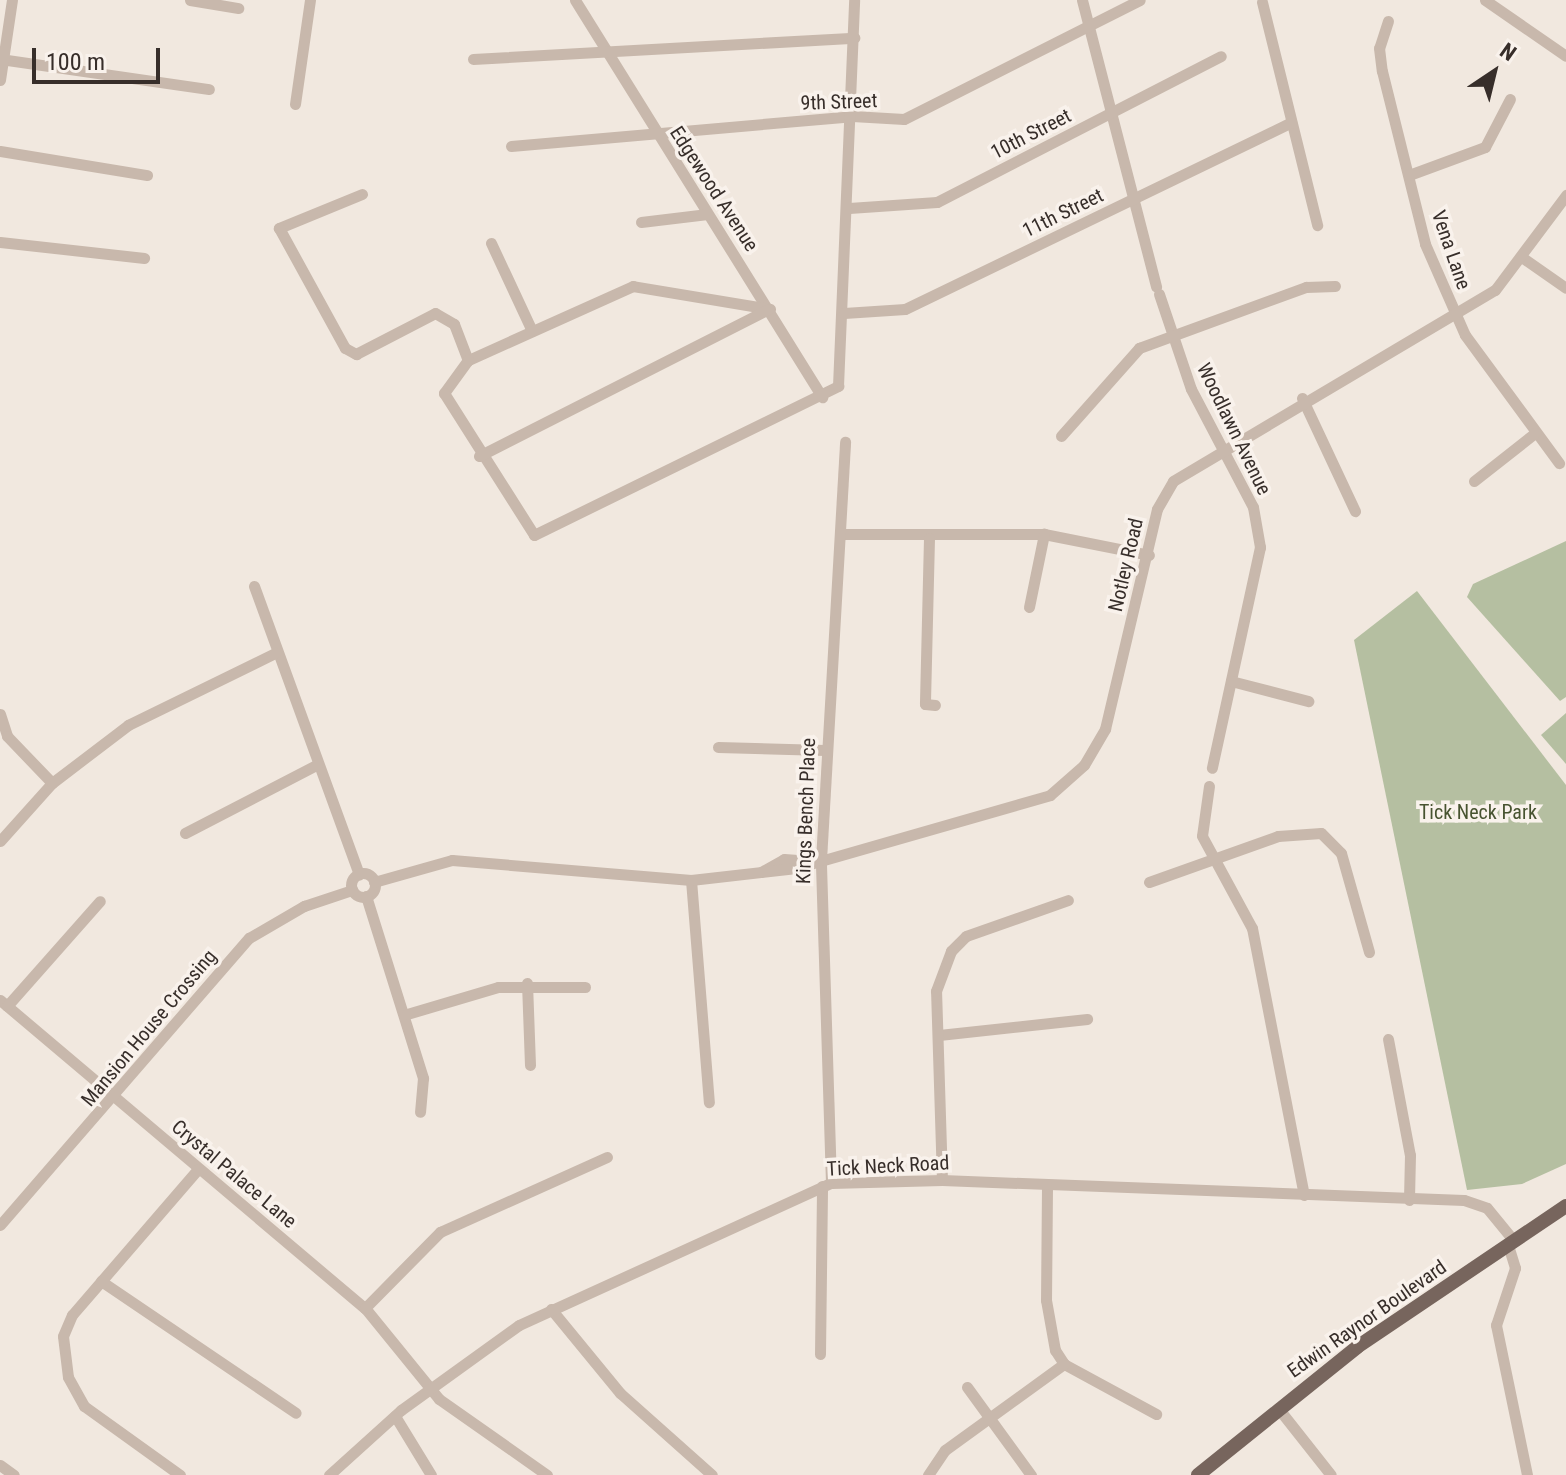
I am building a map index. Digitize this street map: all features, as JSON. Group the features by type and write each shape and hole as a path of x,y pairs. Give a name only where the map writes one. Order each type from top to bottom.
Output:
{"main road":[{"name":"Edwin Raynor Boulevard","path":"1198,1475 1278,1408 1566,1206"}],"street":[{"path":"0,80 12,0"},
{"path":"190,0 238,8"},
{"path":"295,104 310,0"},
{"name":"Edgewood Avenue","path":"575,0 822,397"},
{"path":"770,309 633,286 468,360 451,376 444,393 451,413 534,535 822,397 838,386 849,208 854,0"},
{"name":"Woodlawn Avenue","path":"1082,0 1116,111 1134,198 1172,336 1253,507 1260,547 1212,768"},
{"name":"9th Street","path":"511,146 852,116 904,119 1140,0"},
{"path":"1485,0 1566,56"},
{"path":"1262,2 1317,225"},
{"name":"Vena Lane","path":"1388,21 1379,48 1425,244 1453,311 1535,433 1559,463"},
{"path":"473,59 854,38"},
{"name":"10th Street","path":"849,208 937,202 1221,56"},
{"path":"2,59 209,89"},
{"path":"1409,175 1485,147 1510,99"},
{"name":"11th Street","path":"844,313 905,309 1291,122"},
{"path":"0,151 147,175"},
{"path":"362,194 279,228 345,348 356,354 435,313 454,324 468,360"},
{"name":"Notley Road","path":"816,861 1050,795 1084,765 1105,729 1149,555 1157,509 1173,481 1302,398 1495,290 1523,258 1566,195"},
{"path":"641,222 708,214"},
{"path":"0,242 144,258"},
{"path":"491,243 532,331"},
{"path":"1523,258 1566,288"},
{"path":"1061,436 1139,348 1306,287 1335,286"},
{"path":"479,456 770,309"},
{"path":"1302,398 1355,511"},
{"path":"1474,481 1535,433"},
{"name":"Kings Bench Place","path":"820,1354 826,1184 816,861 844,534 845,442"},
{"path":"844,534 929,538 1044,534 1149,555"},
{"path":"1029,607 1044,534"},
{"path":"929,538 925,704 935,705"},
{"path":"254,586 275,653 359,874 374,882 452,860 691,880 761,872 784,859 816,861"},
{"path":"0,841 52,783 157,707 275,653"},
{"path":"1231,681 1308,701"},
{"path":"0,714 7,736 52,783"},
{"path":"718,747 825,750"},
{"path":"185,833 316,765"},
{"path":"1209,786 1202,836 1210,861 1252,928 1304,1195"},
{"path":"1149,882 1301,830 1321,833 1341,853 1369,952"},
{"path":"359,874 352,890 366,896 407,1014 423,1078 420,1112"},
{"path":"691,880 709,1102"},
{"path":"366,896 374,882"},
{"name":"Mansion House Crossing","path":"0,1225 117,1097 249,938 304,906 352,890"},
{"path":"942,1180 936,991 951,951 966,936 1068,900"},
{"path":"4,1003 100,901"},
{"path":"407,1014 470,992 527,983 585,987"},
{"path":"527,983 530,1065"},
{"name":"Crystal Palace Lane","path":"4,1003 365,1308 463,1420 547,1475"},
{"path":"939,1035 1087,1019"},
{"path":"1388,1039 1410,1155 1409,1200"},
{"path":"365,1308 440,1232 607,1157"},
{"path":"180,1475 84,1406 68,1377 63,1336 101,1281 198,1169"},
{"name":"Tick Neck Road","path":"329,1475 395,1416 433,1387 551,1309 826,1184 942,1180 1047,1187 1476,1203 1511,1243"},
{"path":"1047,1187 1046,1300 1064,1364 1156,1414"},
{"path":"1511,1243 1515,1268 1496,1325 1527,1475"},
{"path":"101,1281 296,1413"},
{"path":"551,1309 620,1393 712,1475"},
{"path":"928,1475 986,1417 1064,1364"},
{"path":"967,1387 1031,1475"},
{"path":"1278,1408 1324,1473"},
{"path":"395,1416 431,1475"},
{"path":"0,1465 14,1475"}],"green space":[{"path":"1566,541 1566,697 1560,701 1467,597 1473,584"},
{"name":"Tick Neck Park","path":"1417,591 1566,785 1566,1164 1522,1184 1467,1190 1354,640"},
{"path":"1566,713 1566,764 1541,735"}]}
